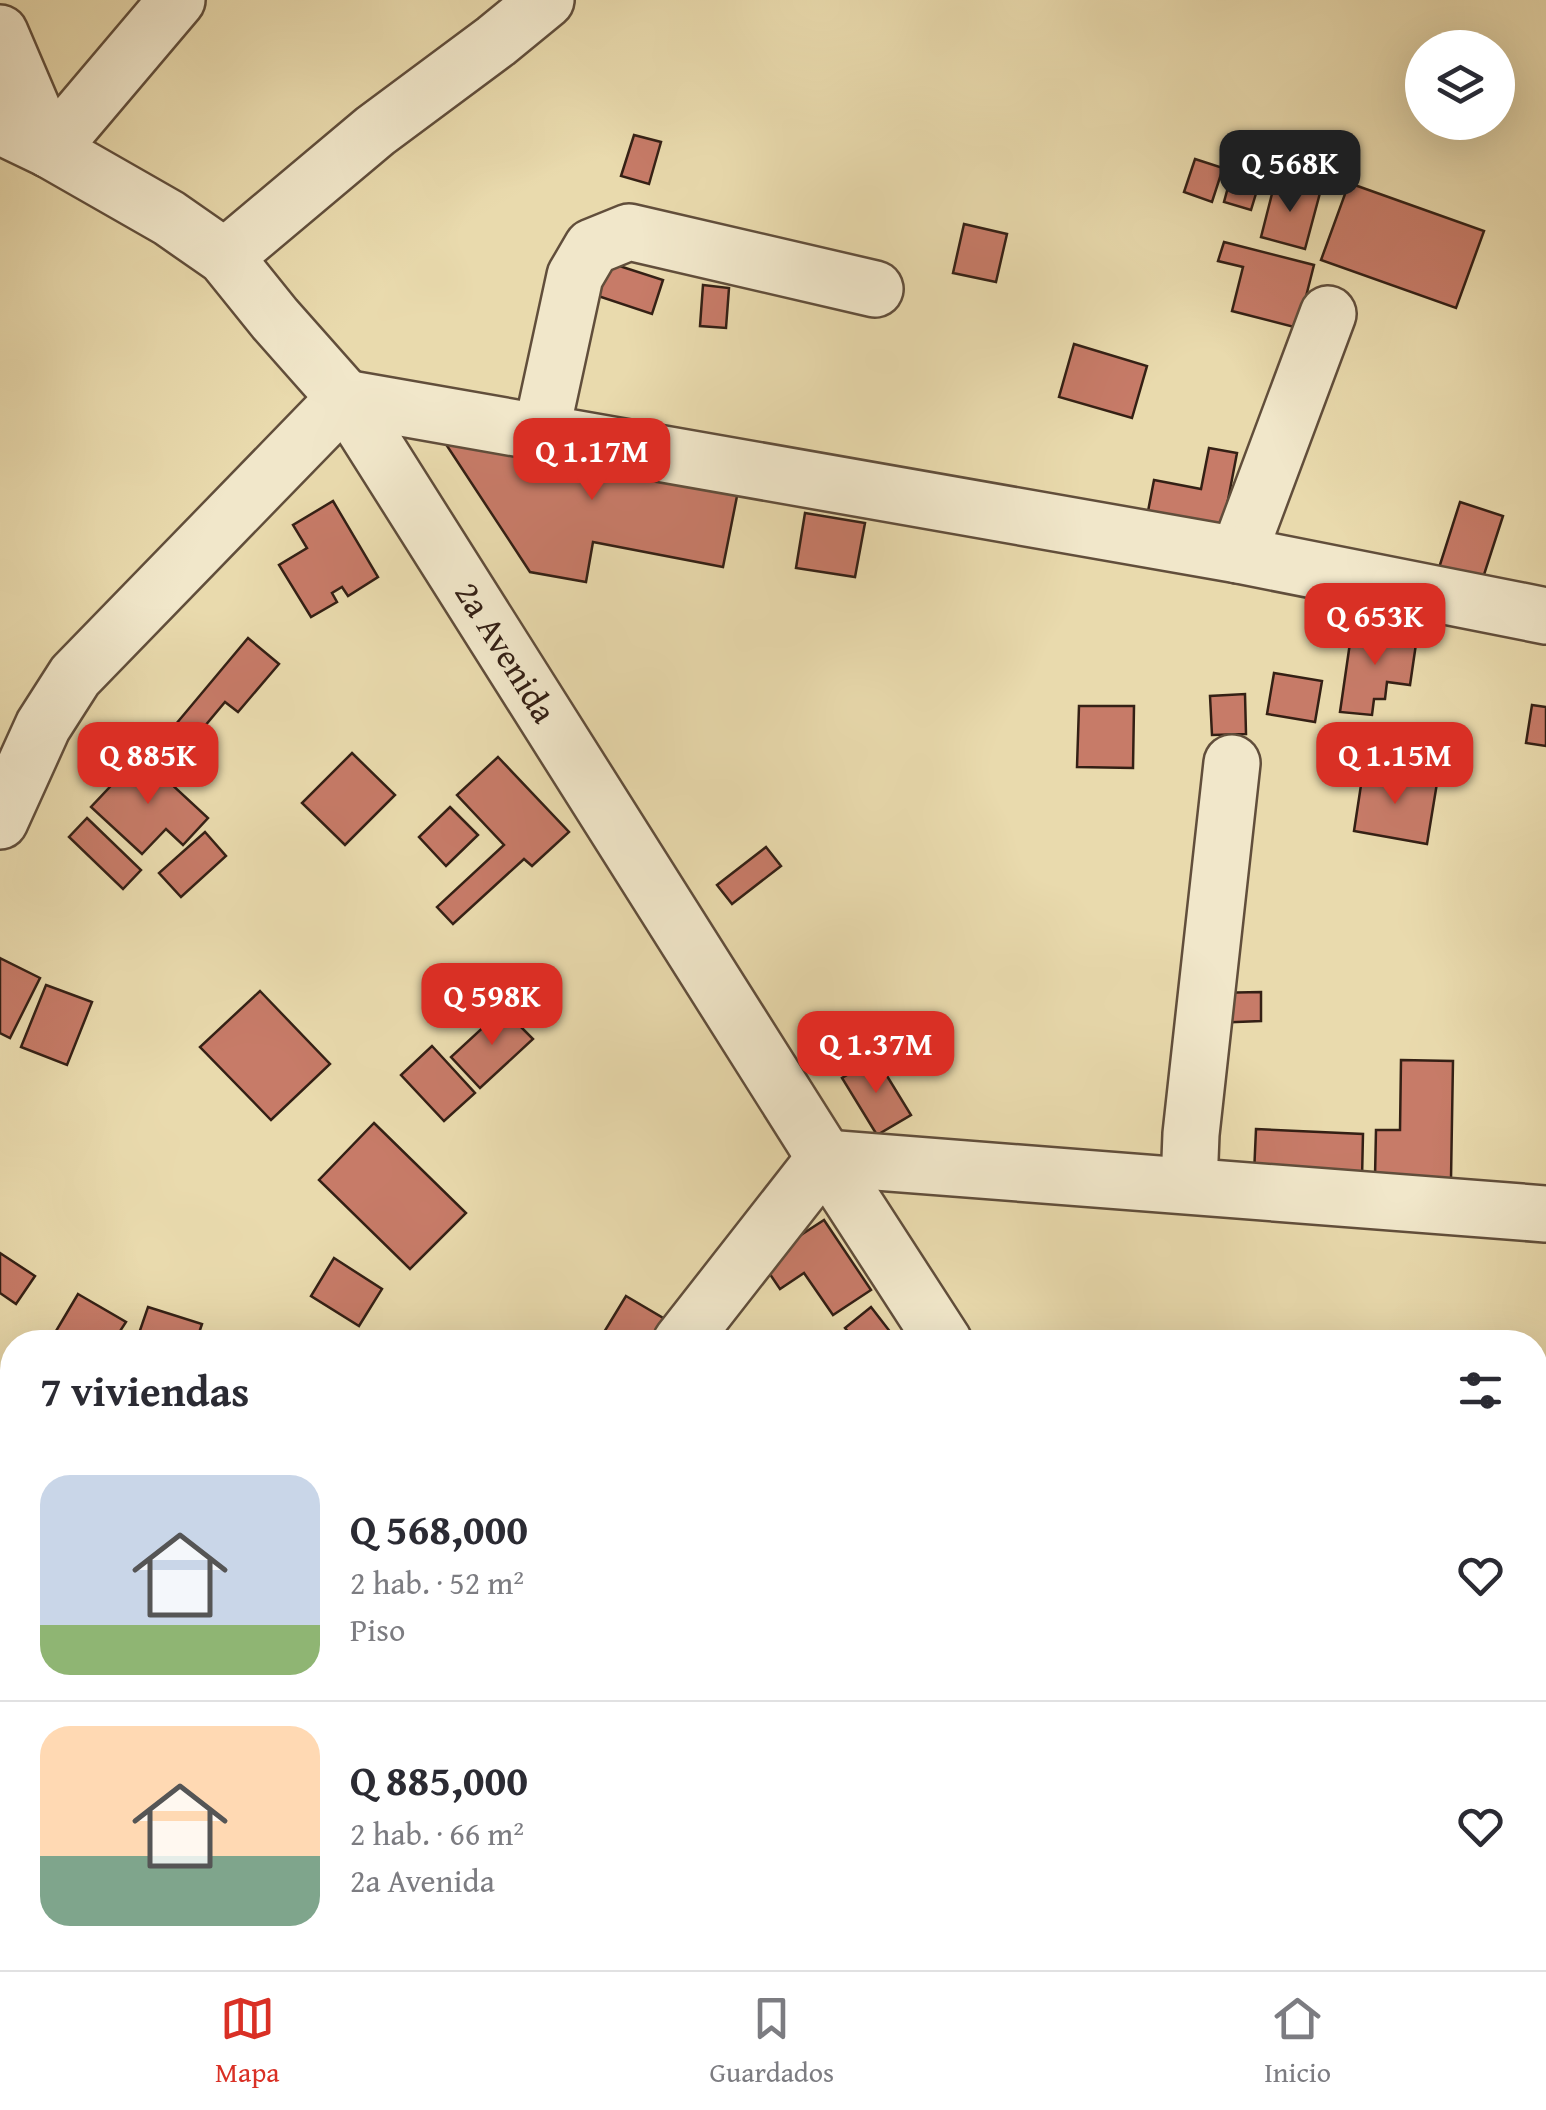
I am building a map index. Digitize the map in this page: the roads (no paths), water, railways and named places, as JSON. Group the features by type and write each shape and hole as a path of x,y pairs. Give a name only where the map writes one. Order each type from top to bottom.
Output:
{"street":[{"path":"0,34 50,150 177,0"},
{"path":"226,257 375,132 546,0"},
{"name":"2a Avenida","path":"0,126 168,218 226,257 345,398 936,1330"},
{"path":"542,432 576,276 592,246 629,232 875,289"},
{"path":"1238,554 1328,314"},
{"path":"0,821 43,726 74,676 345,398 1238,554 1546,616"},
{"path":"1189,1185 1191,1134 1232,763"},
{"path":"690,1330 825,1158 1546,1214"}]}
